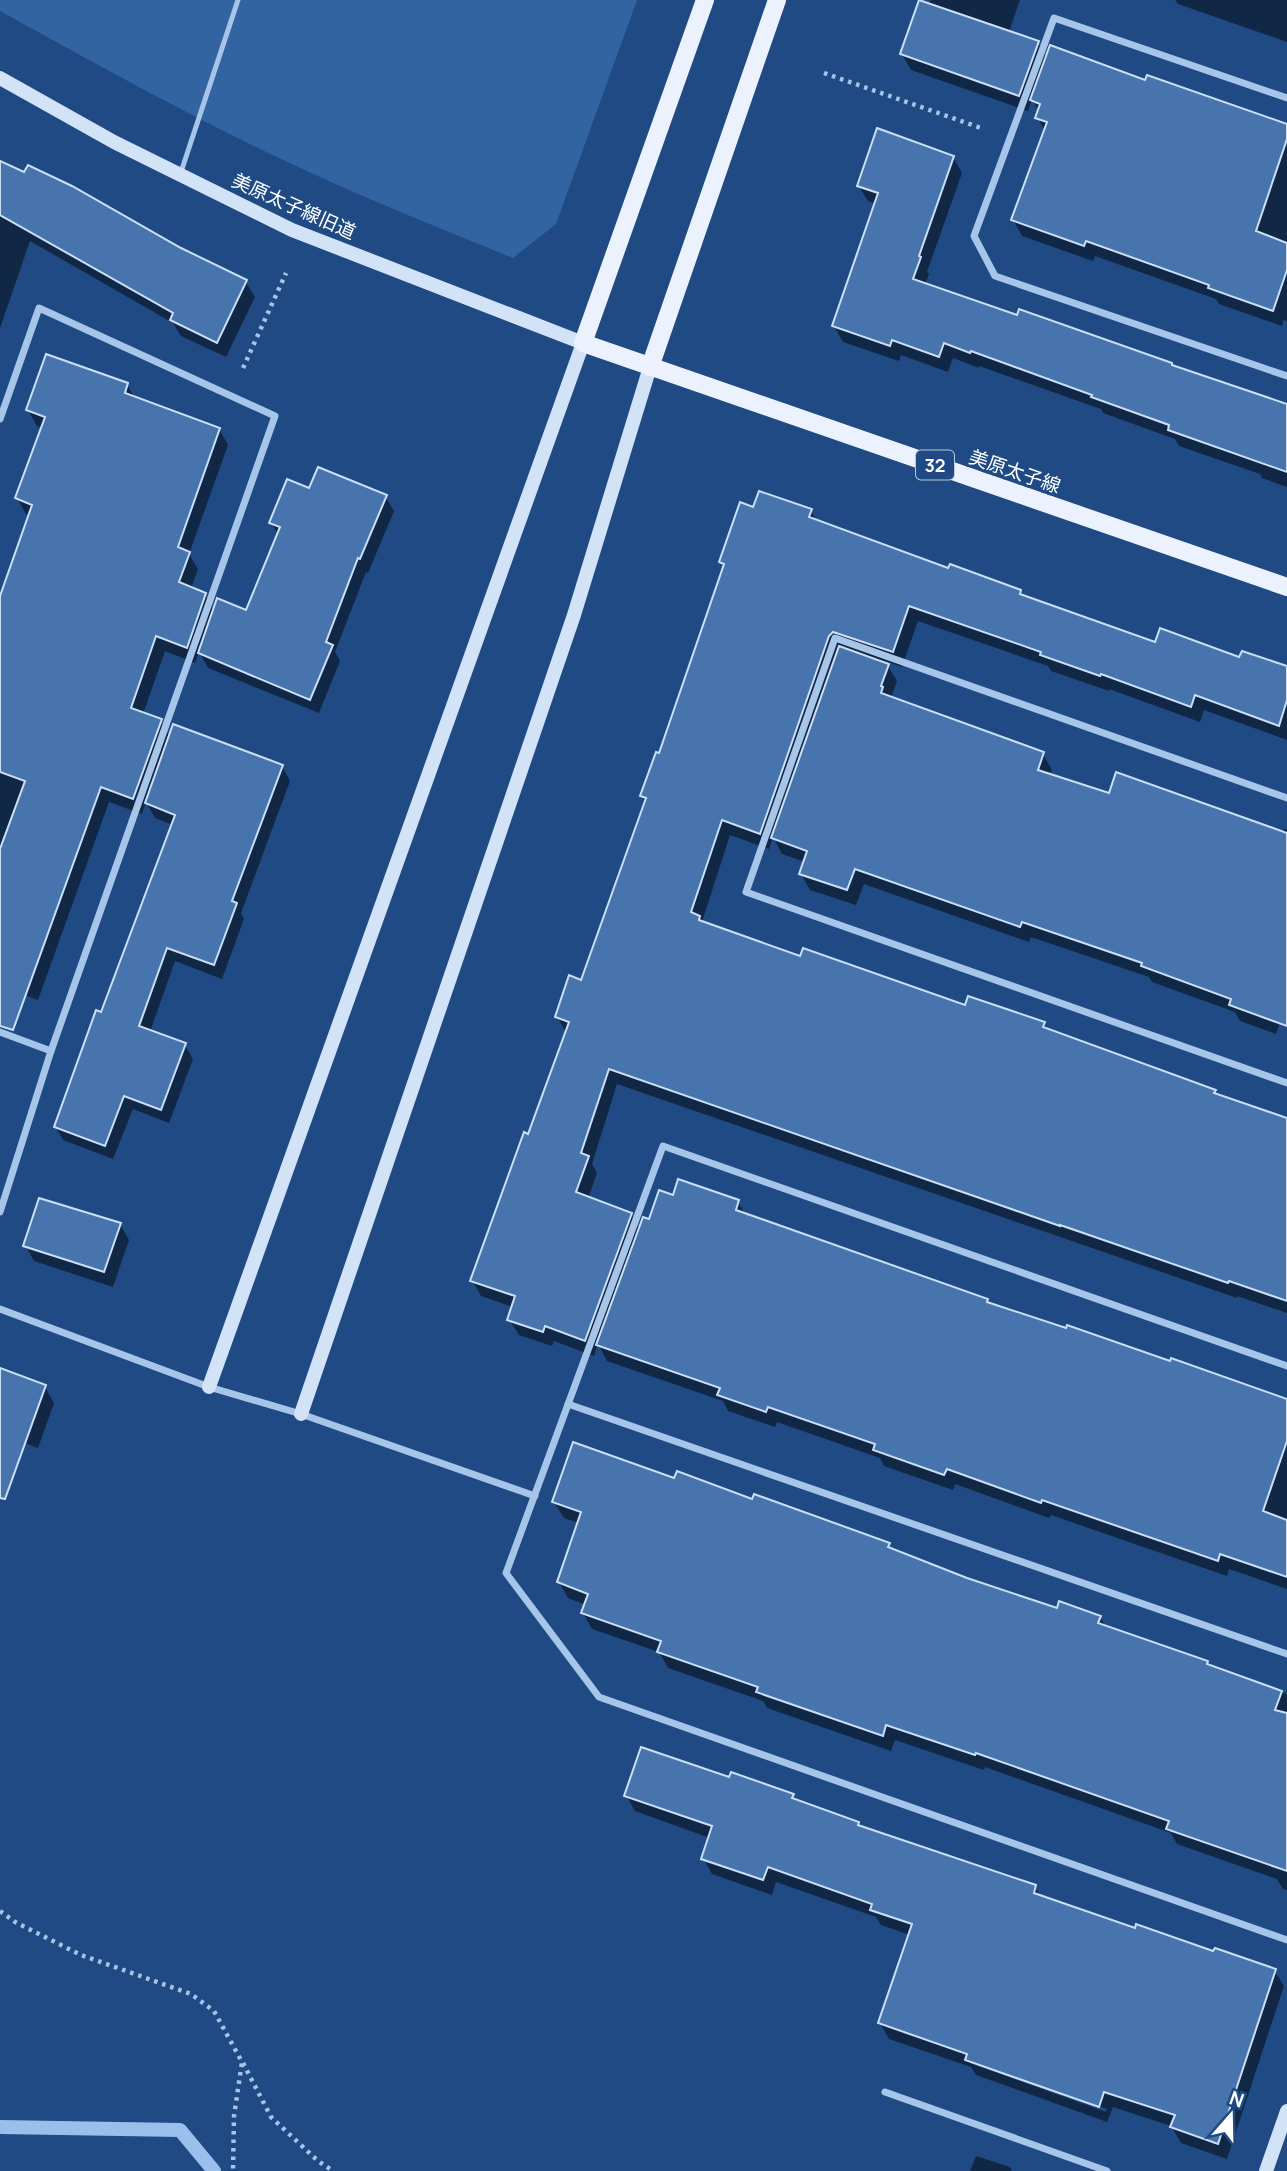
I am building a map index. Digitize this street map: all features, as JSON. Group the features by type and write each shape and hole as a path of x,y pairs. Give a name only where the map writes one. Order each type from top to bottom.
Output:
{"main road":[{"path":"583,343 705,0"},
{"path":"650,367 778,0"},
{"name":"美原太子線","path":"583,343 1287,587"}],"street":[{"path":"1287,98 1054,18 974,236 995,276 1287,376"},
{"name":"美原太子線旧道","path":"0,78 114,142 292,230 583,343"},
{"path":"0,419 39,308 275,416 51,1051 0,1212"},
{"path":"209,1387 583,343"},
{"path":"301,1414 574,615 650,367"},
{"path":"1287,798 835,638 746,892 1287,1083"},
{"path":"0,1032 51,1051"},
{"path":"1287,1366 663,1146 506,1573 599,1696 1287,1940"},
{"path":"0,1309 209,1387 301,1414 535,1496"},
{"path":"568,1404 1287,1654"},
{"path":"885,2092 1107,2171"},
{"path":"1266,2171 1287,2110"}],"lane":[{"path":"180,175 238,0"}],"path":[{"path":"824,73 1010,138"},
{"path":"231,396 286,274"},
{"path":"0,1911 15,1922 81,1955 191,1994 214,2011 271,2117 318,2161 333,2171"},
{"path":"233,2171 234,2116 242,2063"}],"shaded area":[{"path":"0,0 637,0 556,224 513,258 354,192 205,122 0,11"}],"building":[{"path":"919,0 1039,41 1019,96 900,54"},
{"path":"1050,45 1145,80 1147,75 1287,124 1287,139 1256,231 1287,243 1287,270 1273,311 1086,241 1084,246 1011,220 1047,122 1035,118 1040,104 1030,100"},
{"path":"877,128 954,156 913,279 1017,315 1019,309 1287,404 1287,472 1168,430 1169,425 971,351 970,353 944,343 939,357 892,340 890,346 832,326 878,193 857,186"},
{"path":"0,161 24,172 28,165 72,186 181,248 247,280 217,343 170,320 173,313 0,215"},
{"path":"46,354 128,383 125,393 220,428 178,547 190,552 179,582 206,593 187,648 156,636 131,708 162,719 133,799 101,787 13,1030 0,1026 0,849 25,781 0,772 0,596 32,505 15,498 45,417 26,410"},
{"path":"318,467 387,495 360,559 358,558 326,642 333,645 310,700 198,653 217,598 246,610 280,527 269,523 287,479 309,488"},
{"path":"759,491 812,509 809,517 948,568 950,564 1021,590 1020,594 1155,642 1160,628 1239,657 1242,651 1287,666 1287,700 1279,726 1195,695 1191,707 909,606 893,652 833,632 829,636 760,834 722,820 691,912 700,916 699,920 800,956 803,948 965,1005 968,996 1045,1022 1043,1027 1287,1118 1287,1301 1060,1226 609,1069 581,1153 589,1156 576,1192 632,1213 585,1341 545,1326 543,1332 507,1320 515,1296 470,1281 524,1132 528,1134 569,1022 555,1017 569,975 581,980 646,798 640,796 656,752 659,753 724,564 719,562 740,502 753,507"},
{"path":"839,646 889,664 881,693 1044,752 1038,770 1109,793 1116,772 1287,833 1287,1026 1229,1005 1231,999 1141,966 1142,963 1022,922 1020,927 855,869 847,890 799,874 807,851 771,838"},
{"path":"173,724 283,765 232,901 237,903 214,965 167,948 139,1026 186,1043 161,1110 124,1096 105,1146 54,1127 96,1010 101,1012 175,815 145,803"},
{"path":"678,1179 739,1200 736,1210 988,1299 987,1302 1066,1328 1067,1325 1170,1361 1171,1358 1287,1399 1287,1441 1263,1511 1287,1520 1287,1577 1220,1554 1218,1561 947,1469 944,1475 873,1450 875,1444 768,1407 766,1412 717,1395 720,1388 596,1345 643,1217 649,1219 659,1190 673,1195"},
{"path":"39,1198 121,1223 104,1272 23,1246"},
{"path":"0,1368 46,1385 5,1499 0,1498"},
{"path":"573,1442 674,1478 677,1471 752,1499 754,1494 890,1543 888,1547 967,1578 1057,1608 1059,1601 1101,1616 1098,1623 1208,1661 1207,1664 1282,1691 1275,1710 1287,1713 1287,1871 1166,1829 1169,1821 976,1753 975,1755 886,1725 883,1736 756,1692 758,1687 657,1652 661,1641 581,1613 588,1594 557,1582 581,1512 552,1502"},
{"path":"641,1747 729,1777 731,1772 794,1794 792,1798 859,1822 858,1825 1036,1885 1034,1893 1135,1928 1136,1924 1213,1951 1215,1948 1276,1969 1218,2144 1170,2127 1175,2115 1104,2092 1099,2107 965,2060 967,2054 878,2023 912,1924 870,1910 872,1904 768,1867 763,1880 701,1859 712,1826 624,1796"}],"waterway":[{"path":"0,2127 180,2130 214,2171"}]}
